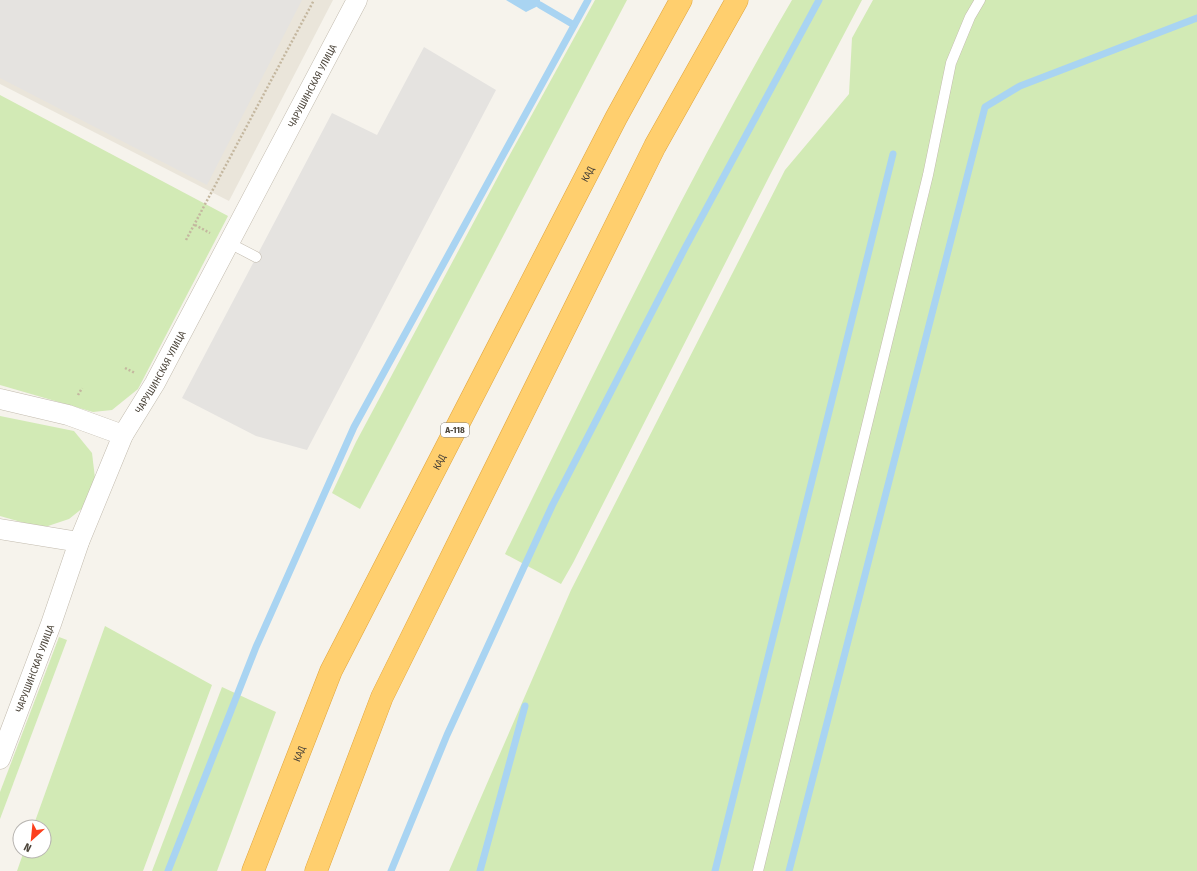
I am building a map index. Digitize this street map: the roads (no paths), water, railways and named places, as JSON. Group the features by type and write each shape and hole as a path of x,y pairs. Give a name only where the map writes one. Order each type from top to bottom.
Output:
{"highway":[{"name":"КАД","path":"253,871 331,671 613,125 681,0"},
{"path":"316,871 382,697 656,146 737,0"}],"street":[{"name":"ЧАРУШИНСКАЯ УЛИЦА","path":"0,758 51,624 79,542 123,435 155,383 357,0"},
{"path":"0,399 68,415 123,435"},
{"path":"0,529 79,542"}],"lane":[{"path":"758,871 924,191 951,63 970,17 980,0"},
{"path":"228,243 256,257"}],"water":[{"path":"506,0 540,0 540,5 526,12"}],"waterway":[{"path":"168,871 256,647 354,427 588,0"},
{"path":"391,871 447,735 552,506 685,248 819,0"},
{"path":"540,5 574,25"},
{"path":"789,871 985,107 1020,86 1197,18"},
{"path":"715,871 893,154"},
{"path":"480,871 525,706"}]}
